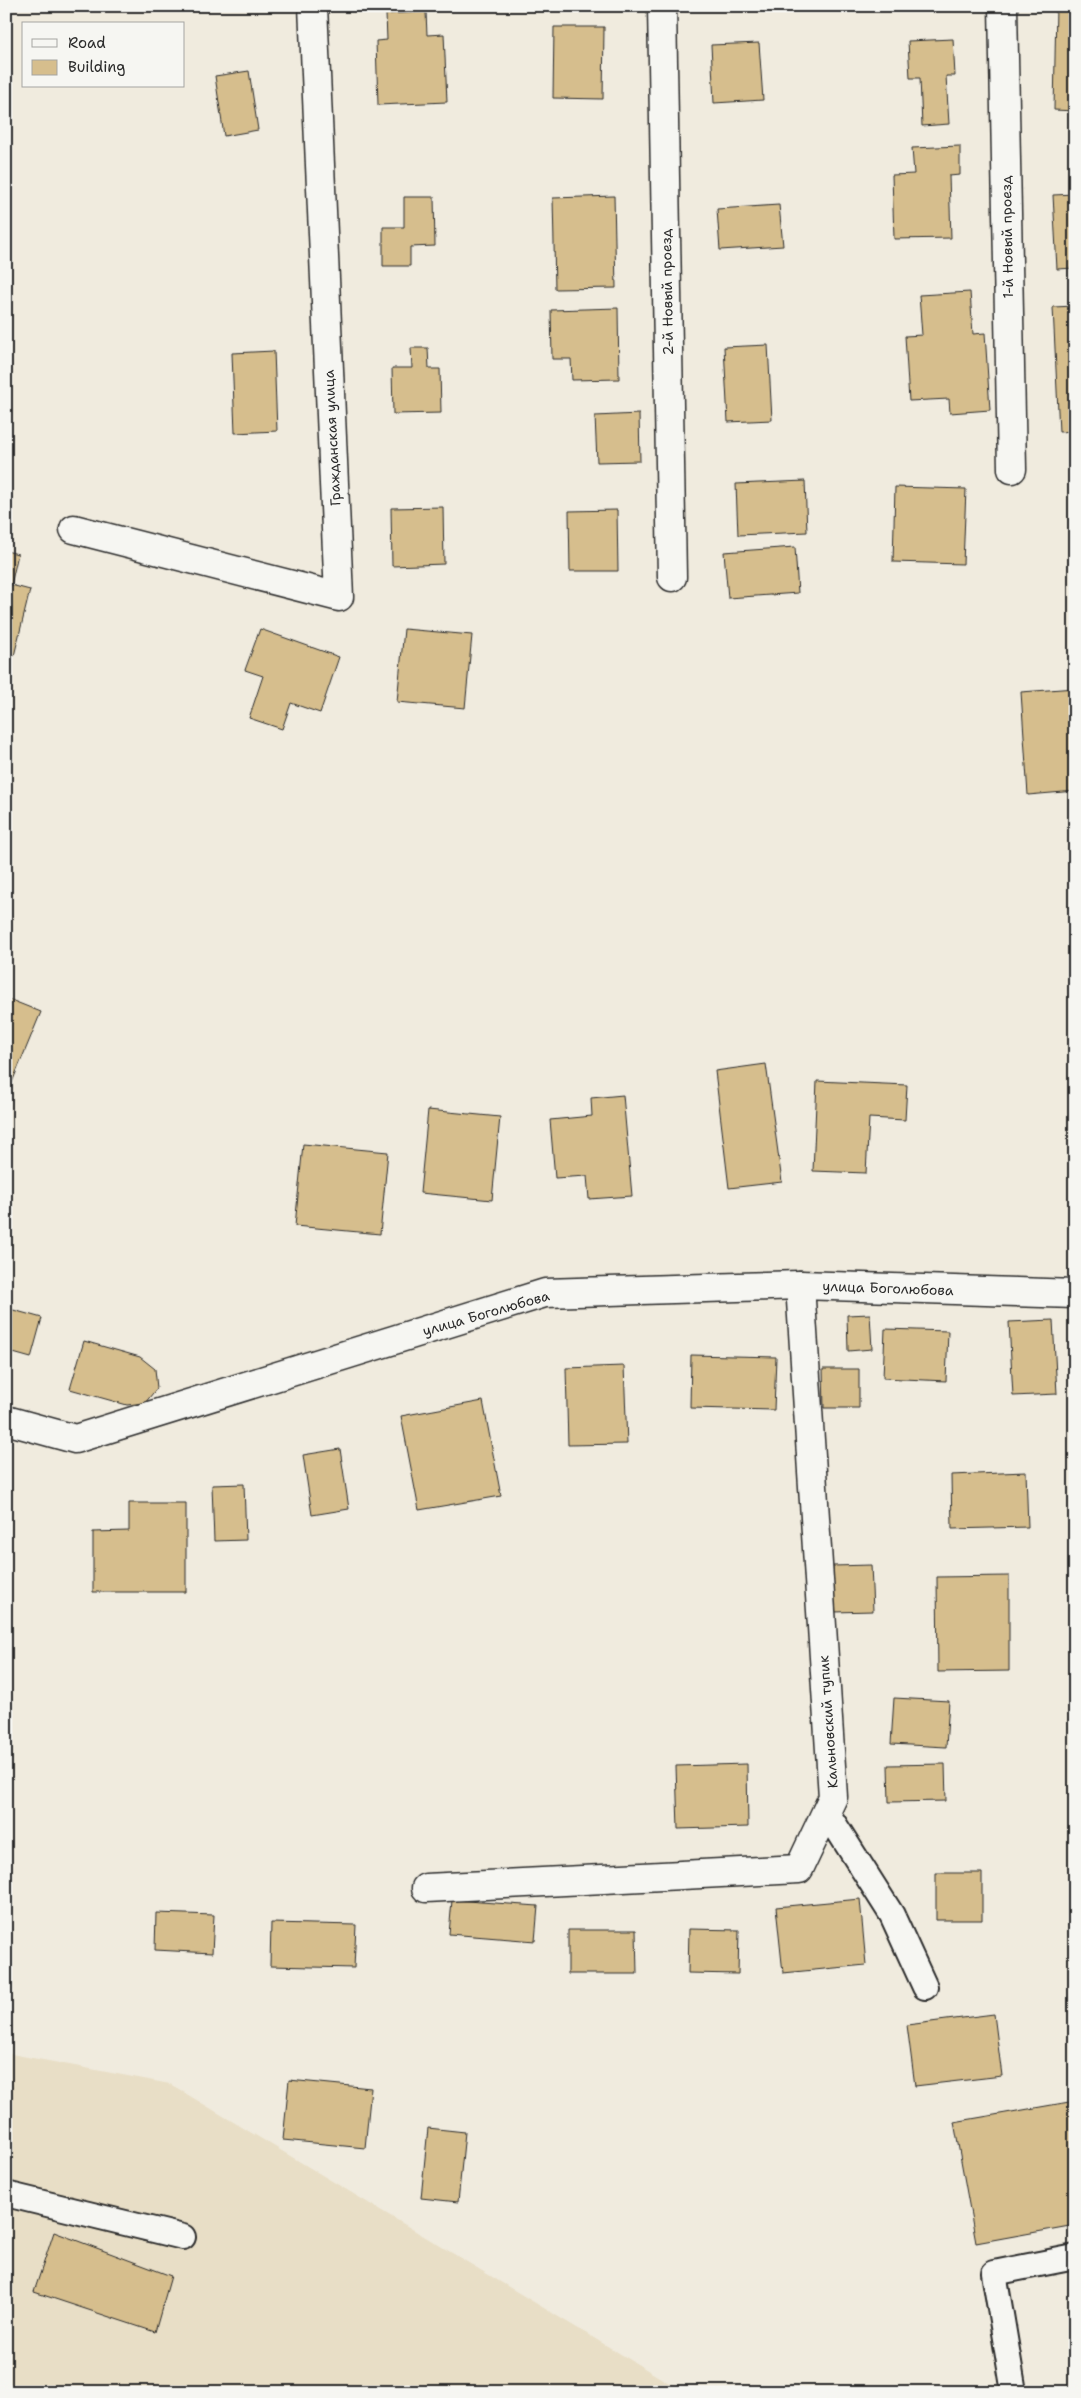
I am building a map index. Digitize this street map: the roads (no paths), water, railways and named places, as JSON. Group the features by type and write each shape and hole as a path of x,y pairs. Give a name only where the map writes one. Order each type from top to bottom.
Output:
{"street":[{"name":"Гражданская улица","path":"74,529 339,597 313,6"},
{"name":"2-й Новый проезд","path":"662,6 672,577"},
{"name":"1-й Новый проезд","path":"1003,6 1012,468"},
{"name":"улица Боголюбова","path":"6,1420 75,1439 545,1293 800,1285 1075,1294"},
{"name":"Кальновский тупик","path":"426,1888 799,1869 832,1797 800,1285"}],"lane":[{"path":"826,1811 892,1915 925,1988"},
{"path":"6,2194 183,2238"},
{"path":"1014,2392 994,2273 1075,2257"}]}
